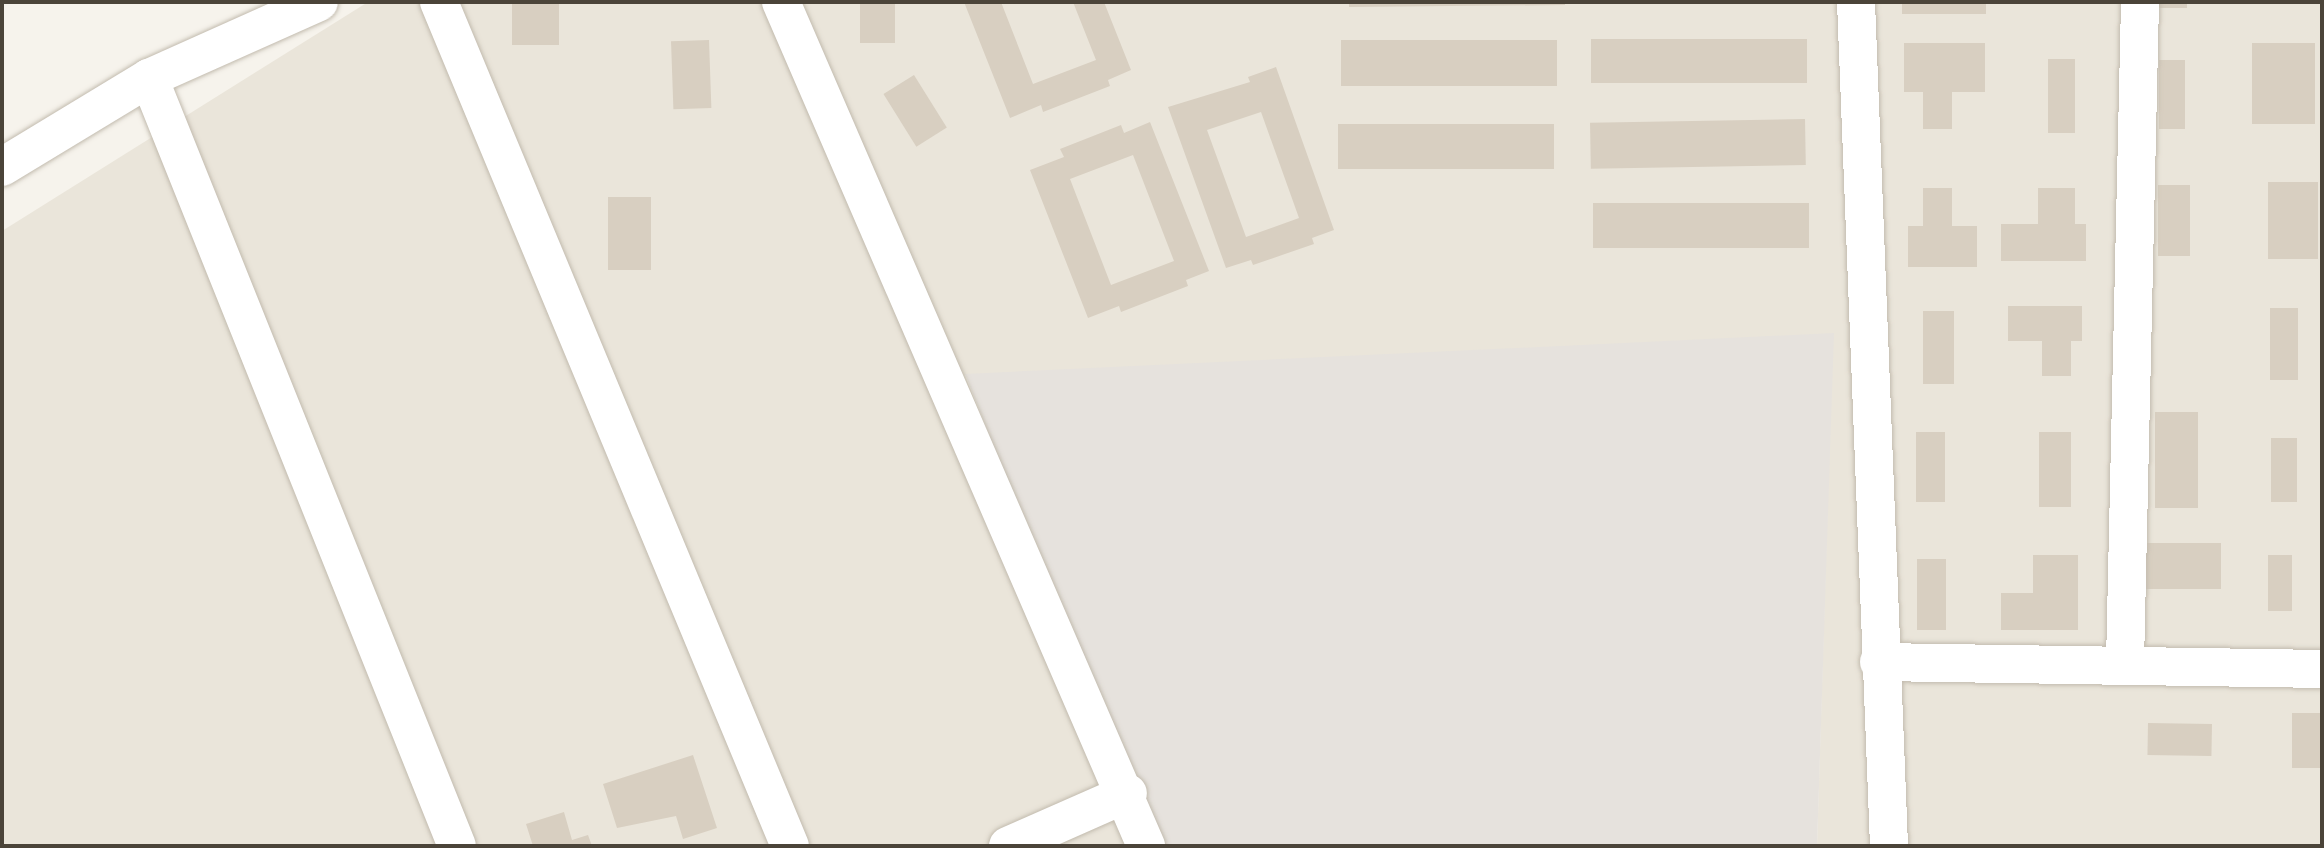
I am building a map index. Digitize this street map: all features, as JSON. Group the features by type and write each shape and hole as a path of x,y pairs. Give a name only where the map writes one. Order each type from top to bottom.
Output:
{"street":[{"path":"2,167 149,78 319,2"},
{"path":"439,2 790,846"},
{"path":"781,2 1128,793 1146,846"},
{"path":"1856,2 1879,662 1889,846"},
{"path":"2125,663 2140,2"},
{"path":"149,78 457,846"},
{"path":"1879,662 2125,663 2322,669"},
{"path":"1008,846 1128,793"}],"shaded area":[{"path":"368,2 2322,2 2322,846 1817,846 1833,334 965,375 1149,838 1127,846 2,846 2,231"},
{"path":"1834,333 1817,846 1127,846 1148,837 965,374"}],"building":[{"path":"512,2 559,2 559,45 512,45"},
{"path":"860,2 895,2 895,43 860,43"},
{"path":"964,2 1001,2 1033,84 1096,60 1073,2 1104,2 1131,70 1108,80 1110,86 1043,112 1041,105 1010,118"},
{"path":"1349,2 1565,2 1565,5 1349,7"},
{"path":"1902,2 1986,2 1986,14 1902,14"},
{"path":"2156,2 2187,2 2187,8 2156,8"},
{"path":"1591,39 1807,39 1807,83 1591,83"},
{"path":"709,40 711,108 673,109 671,41"},
{"path":"1341,40 1557,40 1557,86 1341,86"},
{"path":"1904,43 1985,43 1985,92 1952,92 1952,129 1923,129 1923,92 1904,92"},
{"path":"2252,43 2315,43 2315,124 2252,124"},
{"path":"2048,59 2075,59 2075,133 2048,133"},
{"path":"2159,60 2185,60 2185,129 2159,129"},
{"path":"1276,67 1334,230 1312,238 1314,244 1253,265 1251,260 1226,268 1168,107 1250,82 1248,77","holes":["1261,112 1299,218 1246,237 1207,130"]},
{"path":"914,75 947,128 916,147 883,94"},
{"path":"1805,119 1806,165 1591,169 1590,123"},
{"path":"1150,122 1209,271 1186,280 1188,286 1121,312 1119,306 1088,318 1030,170 1064,157 1060,149 1121,125 1124,133","holes":["1133,155 1174,261 1111,285 1070,179"]},
{"path":"1338,124 1554,124 1554,169 1338,169"},
{"path":"2268,182 2318,182 2318,259 2268,259"},
{"path":"2158,185 2190,185 2190,256 2158,256"},
{"path":"1923,188 1952,188 1952,226 1977,226 1977,267 1908,267 1908,226 1923,226"},
{"path":"2038,188 2075,188 2075,224 2086,224 2086,261 2001,261 2001,224 2038,224"},
{"path":"608,197 651,197 651,270 608,270"},
{"path":"1593,203 1809,203 1809,248 1593,248"},
{"path":"2008,306 2082,306 2082,341 2071,341 2071,376 2042,376 2042,341 2008,341"},
{"path":"2270,308 2298,308 2298,380 2270,380"},
{"path":"1923,311 1954,311 1954,384 1923,384"},
{"path":"2155,412 2198,412 2198,508 2155,508"},
{"path":"1916,432 1945,432 1945,502 1916,502"},
{"path":"2039,432 2071,432 2071,507 2039,507"},
{"path":"2271,438 2297,438 2297,502 2271,502"},
{"path":"2140,543 2221,543 2221,589 2140,589"},
{"path":"2033,555 2078,555 2078,630 2001,630 2001,593 2033,593"},
{"path":"2268,555 2292,555 2292,611 2268,611"},
{"path":"1917,559 1946,559 1946,630 1917,630"},
{"path":"2292,713 2322,713 2322,768 2292,768"},
{"path":"2148,723 2212,724 2211,756 2147,755"},
{"path":"693,755 717,828 683,839 676,816 617,828 603,784"},
{"path":"564,812 572,840 588,835 592,846 533,846 526,824"}]}
